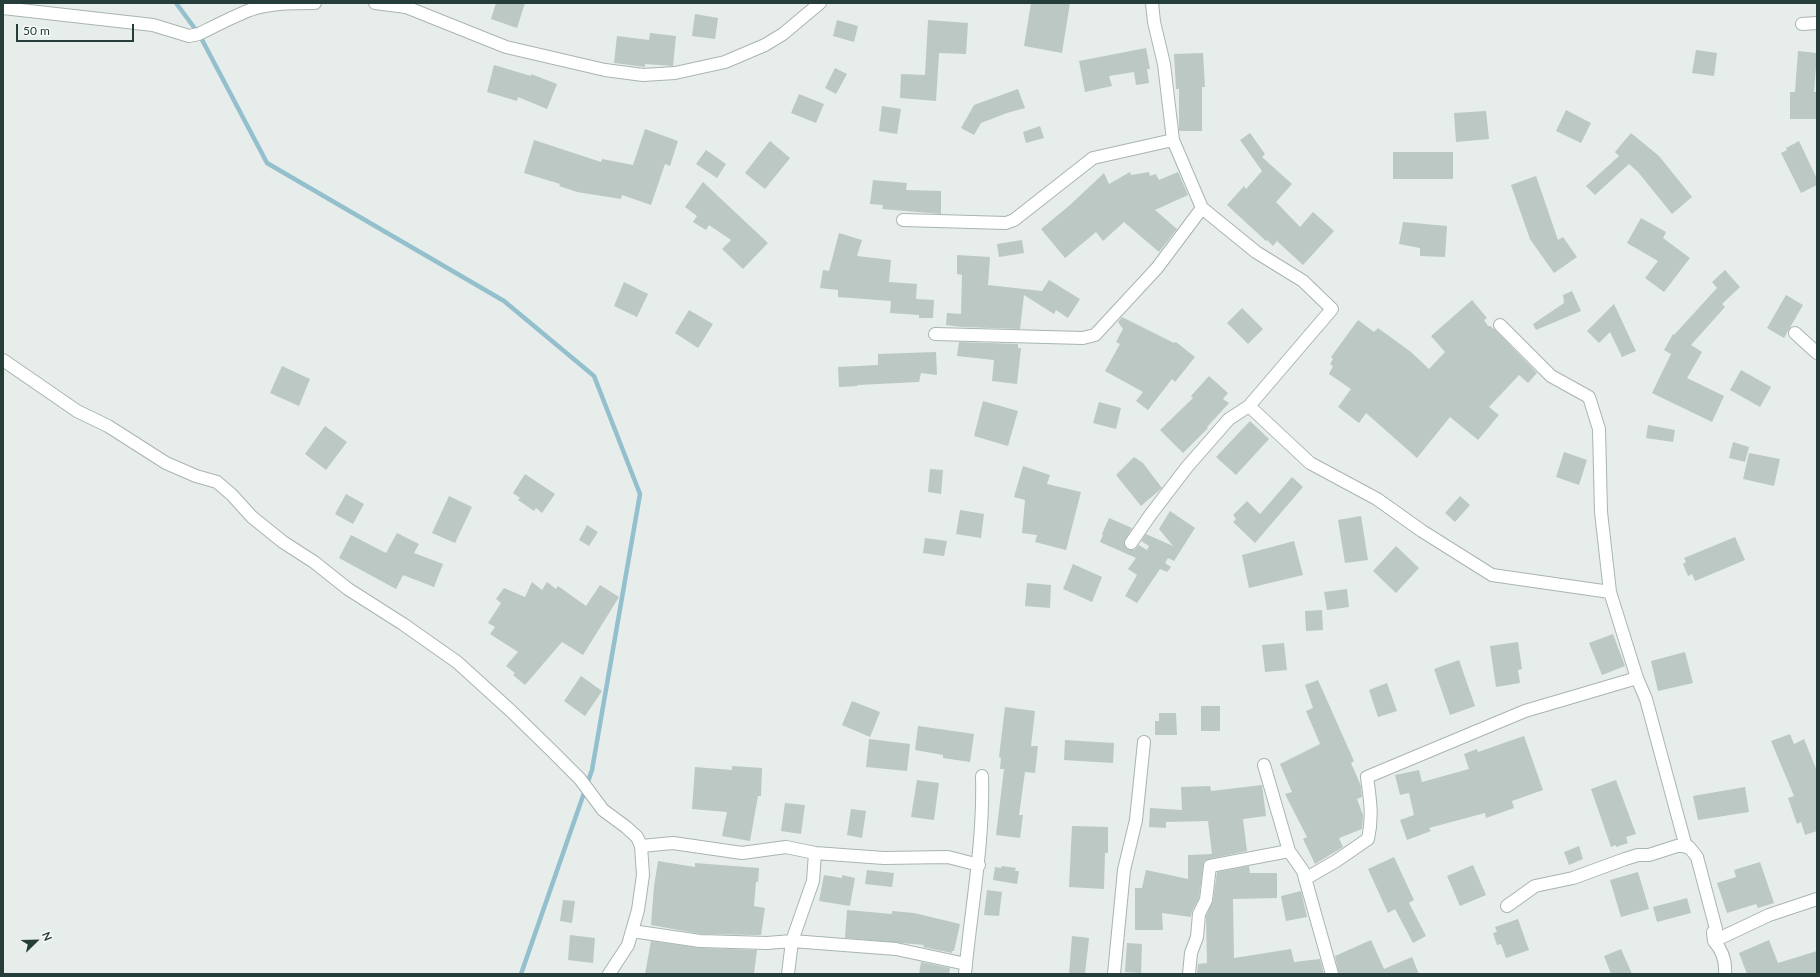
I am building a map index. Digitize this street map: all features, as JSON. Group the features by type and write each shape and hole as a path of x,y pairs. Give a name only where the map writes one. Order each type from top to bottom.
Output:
{"street":[{"path":"3,8 153,25 189,36 199,34 250,10 264,6 315,3"},
{"path":"375,3 406,5 506,47 605,70 643,75 675,73 725,62 765,45 783,34 820,3"},
{"path":"1131,543 1151,514 1188,467 1229,419 1249,406 1332,309 1303,282 1256,252 1202,208 1173,140 1164,64 1154,22 1152,3"},
{"path":"1802,24 1817,23"},
{"path":"903,220 1006,223 1014,220 1093,158 1173,140"},
{"path":"935,334 1082,338 1095,335 1157,268 1202,208"},
{"path":"1500,325 1551,376 1589,397 1599,429 1601,512 1610,592 1637,678 1646,699 1686,847"},
{"path":"1795,333 1817,353"},
{"path":"3,360 77,411 108,426 166,463 196,476 217,482 232,495 252,517 283,542 314,562 348,589 403,624 457,662 511,711 580,779 603,810 637,837 641,846 643,875 638,910 628,945 609,974"},
{"path":"1249,406 1310,463 1377,499 1422,531 1492,575 1610,592"},
{"path":"1305,879 1336,861 1368,839 1372,809 1367,777 1525,712 1637,678"},
{"path":"1114,974 1124,870 1136,820 1144,742"},
{"path":"1264,765 1289,851 1303,871 1332,974"},
{"path":"632,931 700,941 767,944 792,941 896,949 966,969 979,865 983,811 982,776"},
{"path":"641,846 672,843 742,853 786,847 815,853 884,858 948,857 979,865"},
{"path":"1507,906 1535,886 1573,878 1638,855 1649,855 1677,846 1686,847 1694,852 1697,857 1716,929 1713,932 1714,941 1720,948 1721,955 1726,963 1725,974"},
{"path":"1189,974 1191,953 1197,937 1199,914 1206,900 1210,866 1289,851"},
{"path":"788,974 792,941 813,881 815,853"},
{"path":"1714,941 1769,916 1817,900"}],"building":[{"path":"496,3 525,3 517,28 491,19"},
{"path":"1031,3 1070,3 1062,53 1024,46"},
{"path":"695,14 718,18 715,39 692,36"},
{"path":"837,20 858,26 854,42 833,36"},
{"path":"928,20 968,23 966,54 939,53 936,101 900,98 901,74 925,75"},
{"path":"650,33 676,36 673,66 645,64 645,67 614,63 617,36 649,40"},
{"path":"1146,48 1150,69 1147,69 1149,83 1136,85 1134,72 1109,76 1112,86 1085,92 1079,61"},
{"path":"1696,50 1717,53 1714,76 1692,73"},
{"path":"1798,51 1817,53 1814,92 1817,92 1817,119 1790,119 1790,92 1795,92"},
{"path":"1203,53 1205,87 1202,87 1202,131 1179,131 1179,89 1176,89 1174,54"},
{"path":"494,65 531,76 531,74 557,84 547,109 518,97 517,101 487,92"},
{"path":"835,68 847,74 836,94 825,88"},
{"path":"1018,89 1025,108 981,123 974,135 961,128 974,105"},
{"path":"799,94 824,104 816,123 791,113"},
{"path":"882,106 901,109 897,134 879,131"},
{"path":"1566,110 1591,123 1581,143 1556,131"},
{"path":"1486,111 1489,139 1456,142 1454,113"},
{"path":"1040,126 1044,138 1026,143 1023,132"},
{"path":"645,129 678,141 670,166 665,164 651,205 622,195 621,199 577,192 559,186 560,184 524,173 534,140 601,162 602,159 633,165"},
{"path":"1250,133 1265,154 1262,157 1292,184 1276,202 1300,227 1313,212 1334,231 1303,265 1277,241 1273,246 1267,240 1266,241 1227,205 1244,186 1246,189 1262,171 1240,140"},
{"path":"1631,133 1659,156 1692,197 1672,214 1638,172 1629,164 1595,195 1586,186 1619,156 1615,152"},
{"path":"770,141 790,158 765,189 745,173"},
{"path":"1799,141 1817,179 1817,185 1801,193 1781,153 1787,150 1786,148"},
{"path":"706,150 726,164 717,178 696,164"},
{"path":"1393,152 1453,152 1453,179 1393,179"},
{"path":"1130,172 1131,175 1149,172 1150,176 1156,174 1159,180 1178,172 1188,195 1155,210 1177,229 1159,252 1124,222 1103,241 1096,232 1065,258 1041,229 1070,205 1104,173 1109,184"},
{"path":"1536,176 1558,240 1563,237 1577,257 1554,273 1530,239 1511,185"},
{"path":"873,180 907,183 906,190 941,191 941,214 882,209 883,205 870,204"},
{"path":"703,182 768,243 743,269 722,249 731,240 709,225 706,230 693,222 697,216 685,207"},
{"path":"1641,218 1666,232 1663,238 1690,258 1664,292 1645,278 1658,261 1627,243"},
{"path":"1403,222 1447,226 1445,257 1420,256 1420,248 1399,244"},
{"path":"839,233 862,240 857,256 891,260 889,282 917,284 916,299 934,300 933,318 919,318 919,315 890,313 891,301 838,297 838,290 820,288 823,270 829,271"},
{"path":"1022,240 1024,253 999,257 997,244"},
{"path":"957,255 990,257 988,285 1042,291 1049,280 1080,299 1068,318 1056,310 1054,314 1024,295 1020,329 946,325 947,313 961,314 962,275 957,274"},
{"path":"1725,270 1740,287 1722,304 1725,307 1691,345 1702,352 1687,378 1724,396 1712,422 1652,393 1671,354 1664,350 1673,334 1674,335 1717,288 1712,282"},
{"path":"624,282 648,294 637,317 614,306"},
{"path":"1572,291 1581,311 1536,330 1533,324 1564,303 1563,295"},
{"path":"1786,295 1803,305 1784,338 1767,328"},
{"path":"1472,300 1487,318 1484,320 1488,326 1494,329 1537,373 1528,383 1519,375 1489,407 1499,415 1478,440 1450,417 1417,458 1366,413 1359,423 1338,407 1351,389 1329,374 1333,366 1330,364 1333,359 1331,357 1358,320 1374,332 1378,328 1411,352 1429,369 1445,352 1431,336"},
{"path":"1614,304 1636,351 1622,357 1610,332 1599,343 1587,331"},
{"path":"1242,308 1263,329 1248,344 1227,323"},
{"path":"689,310 713,324 698,348 675,333"},
{"path":"1122,317 1174,343 1176,342 1195,357 1175,382 1172,379 1148,410 1136,401 1143,392 1105,371 1120,344 1116,342 1123,329 1118,322"},
{"path":"959,342 1018,344 1018,348 1021,348 1017,384 992,381 994,360 957,356"},
{"path":"936,352 937,375 921,373 919,382 839,387 838,367 878,365 878,354"},
{"path":"282,366 310,379 299,406 270,393"},
{"path":"1741,370 1771,387 1760,407 1730,390"},
{"path":"1209,376 1228,393 1223,399 1229,403 1207,427 1208,428 1183,453 1160,430 1193,398 1191,396"},
{"path":"983,401 1018,411 1008,446 974,436"},
{"path":"1099,402 1121,408 1116,429 1093,423"},
{"path":"1250,421 1269,439 1236,475 1216,457"},
{"path":"1648,425 1675,430 1673,442 1646,438"},
{"path":"325,426 347,442 326,470 305,454"},
{"path":"1733,442 1749,447 1745,462 1729,458"},
{"path":"1564,452 1587,460 1579,485 1556,477"},
{"path":"1749,453 1780,459 1774,486 1743,479"},
{"path":"1134,457 1143,463 1162,488 1141,506 1116,475"},
{"path":"1023,466 1050,475 1047,484 1081,492 1066,550 1035,542 1037,535 1022,533 1025,500 1014,497"},
{"path":"930,469 943,470 941,494 928,492"},
{"path":"525,474 555,494 542,513 536,508 534,511 518,500 520,498 513,493"},
{"path":"1292,477 1303,487 1255,543 1233,522 1236,519 1233,515 1247,501 1260,514"},
{"path":"346,494 364,504 353,524 335,514"},
{"path":"449,496 472,507 455,543 432,533"},
{"path":"1460,496 1470,505 1455,522 1445,513"},
{"path":"960,510 984,514 981,538 956,534"},
{"path":"1170,511 1195,528 1174,561 1168,558 1165,563 1171,567 1167,572 1160,569 1137,603 1125,596 1137,575 1128,569 1136,558 1100,542 1103,535 1102,534 1109,518 1132,528 1124,542 1127,549 1134,550 1139,545 1147,550 1149,546 1141,541 1146,534 1173,546 1159,529"},
{"path":"1361,516 1368,560 1345,563 1338,520"},
{"path":"587,525 598,532 589,546 579,540"},
{"path":"397,533 419,544 414,553 443,564 434,587 403,575 396,589 339,558 351,535 386,553"},
{"path":"1735,537 1745,560 1695,581 1692,574 1688,576 1683,564 1686,562 1684,558"},
{"path":"925,538 947,541 944,556 923,553"},
{"path":"1294,541 1303,575 1249,588 1242,555"},
{"path":"1396,546 1419,568 1396,593 1373,571"},
{"path":"1073,564 1102,577 1092,602 1063,589"},
{"path":"532,582 542,590 547,582 556,589 558,586 586,606 600,585 619,597 583,655 562,642 525,685 513,675 515,673 506,666 518,652 490,634 495,627 488,623 501,603 496,599 504,588 525,597"},
{"path":"1027,583 1051,585 1050,608 1025,606"},
{"path":"1347,589 1349,607 1327,610 1324,592"},
{"path":"1322,610 1323,630 1306,631 1305,611"},
{"path":"1613,634 1625,666 1602,675 1589,643"},
{"path":"1518,642 1522,669 1518,670 1520,683 1496,687 1490,646"},
{"path":"1284,643 1287,670 1265,672 1262,645"},
{"path":"1685,652 1693,683 1658,691 1651,661"},
{"path":"1459,660 1475,706 1450,715 1434,669"},
{"path":"581,676 602,691 585,716 564,701"},
{"path":"1318,680 1354,761 1351,763 1361,786 1362,797 1357,799 1363,815 1362,829 1339,838 1343,847 1315,864 1303,839 1307,837 1285,794 1292,792 1280,764 1320,744 1306,711 1313,708 1305,685"},
{"path":"1387,683 1397,711 1378,717 1369,690"},
{"path":"852,701 880,712 870,737 842,725"},
{"path":"1201,706 1220,706 1220,731 1201,731"},
{"path":"1005,707 1035,711 1031,746 1038,746 1035,773 1025,772 1019,815 1023,815 1020,838 996,835 1004,769 1000,769 1001,758 999,757"},
{"path":"1159,713 1176,713 1177,735 1155,735 1155,721 1159,721"},
{"path":"918,726 974,734 970,762 943,758 943,755 915,750"},
{"path":"1790,734 1794,744 1804,739 1817,771 1817,831 1805,835 1801,822 1797,824 1788,798 1794,796 1771,741"},
{"path":"1524,736 1543,790 1512,801 1514,808 1486,818 1485,813 1429,828 1431,831 1407,840 1400,820 1414,815 1409,793 1400,795 1395,775 1419,770 1422,782 1469,769 1464,754 1477,749 1478,752"},
{"path":"869,739 910,744 907,771 866,767"},
{"path":"1065,740 1114,743 1113,763 1064,760"},
{"path":"732,766 762,768 761,796 758,796 750,841 722,836 727,812 692,809 695,767 732,770"},
{"path":"917,780 939,783 934,820 911,817"},
{"path":"1616,780 1636,834 1626,837 1628,843 1611,847 1591,789"},
{"path":"1262,785 1266,816 1243,819 1247,851 1204,861 1199,898 1192,911 1191,917 1162,913 1163,930 1135,930 1135,888 1142,888 1146,870 1188,879 1188,855 1212,854 1208,821 1166,822 1166,828 1149,827 1150,808 1182,810 1181,787 1210,786 1211,791"},
{"path":"1745,787 1749,812 1698,820 1693,796"},
{"path":"785,803 805,805 801,834 781,831"},
{"path":"851,809 866,811 862,838 847,835"},
{"path":"1072,826 1108,827 1108,853 1105,853 1104,889 1069,887"},
{"path":"1579,846 1583,859 1569,865 1564,852"},
{"path":"1394,857 1414,900 1409,903 1426,936 1413,943 1395,909 1388,913 1368,869"},
{"path":"658,861 695,867 695,863 759,868 754,906 765,908 761,935 701,934 651,925 654,886"},
{"path":"1760,862 1774,903 1758,908 1756,904 1727,913 1717,883 1736,877 1734,870"},
{"path":"1473,865 1486,895 1460,906 1447,876"},
{"path":"1002,866 1016,868 1015,871 1019,871 1017,884 993,880 995,867 1001,868"},
{"path":"1249,866 1250,873 1277,873 1277,898 1233,899 1234,958 1291,949 1294,962 1320,959 1324,974 1197,974 1198,964 1207,963 1206,916 1213,901 1217,872"},
{"path":"867,870 894,873 892,887 865,884"},
{"path":"1638,872 1649,909 1621,917 1610,880"},
{"path":"824,875 842,878 842,875 855,878 850,906 819,901"},
{"path":"987,890 1002,892 999,916 984,915"},
{"path":"1301,891 1307,917 1286,921 1281,896"},
{"path":"1687,898 1691,913 1657,922 1653,907"},
{"path":"563,900 575,901 572,923 560,921"},
{"path":"847,910 892,914 892,911 914,913 960,924 954,951 952,951 952,953 923,947 924,945 845,938"},
{"path":"1518,919 1529,950 1506,958 1501,944 1497,945 1493,933 1497,932 1495,927"},
{"path":"570,935 595,938 593,963 568,960"},
{"path":"1072,936 1089,938 1085,974 1069,974"},
{"path":"1371,940 1384,969 1412,957 1419,974 1339,974 1335,956"},
{"path":"1769,940 1778,963 1817,951 1817,974 1747,974 1739,953"},
{"path":"651,941 700,948 757,950 754,974 645,974"},
{"path":"1127,943 1142,944 1141,973 1125,972"},
{"path":"1621,949 1632,974 1611,974 1604,956"},
{"path":"921,962 950,968 949,974 919,974"}],"waterway":[{"path":"176,3 199,34 267,163 504,301 594,376 640,494 592,770 521,974"}]}
